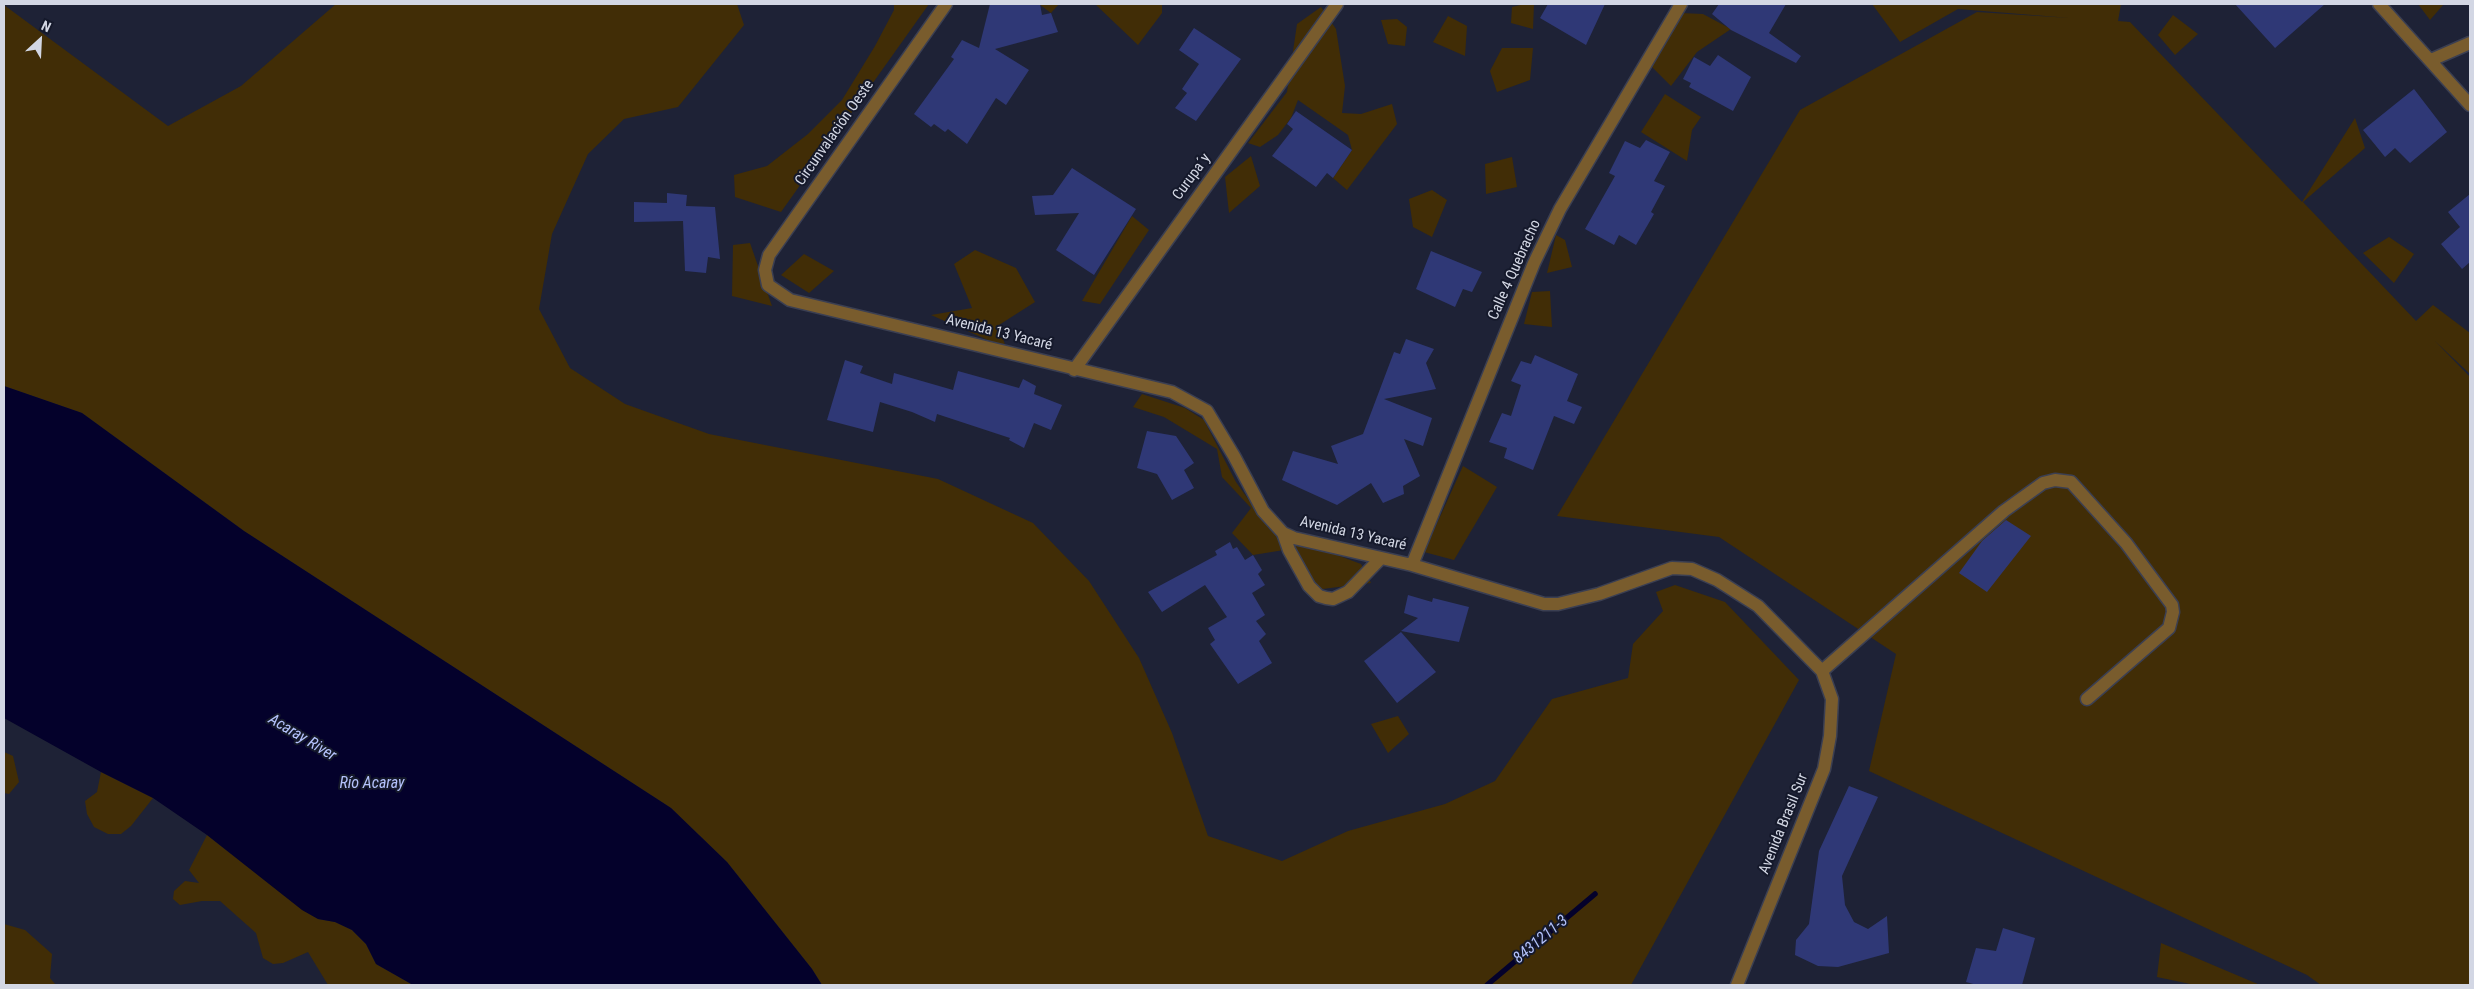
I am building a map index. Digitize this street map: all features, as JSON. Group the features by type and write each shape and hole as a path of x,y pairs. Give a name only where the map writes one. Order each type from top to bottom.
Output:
{"street":[{"name":"Circunvalación Oeste","path":"768,285 765,270 770,255 946,4"},
{"name":"Curupa´y","path":"1074,370 1337,4"},
{"name":"Calle 4 Quebracho","path":"1412,565 1534,263 1560,209 1681,4"},
{"path":"2379,4 2470,105"},
{"path":"2431,60 2470,43"},
{"name":"Avenida 13 Yacaré","path":"768,285 790,300 1074,370 1172,392 1207,411 1234,456 1263,511 1283,533 1294,538 1412,565 1544,604 1558,604 1599,594 1672,568 1692,569 1717,580 1758,606 1822,671"},
{"path":"1822,671 2004,511 2043,483 2055,480 2070,482 2126,543 2172,605 2173,612 2169,628 2087,699"},
{"path":"1283,533 1288,550 1309,586 1318,596 1333,599 1348,592 1381,558"},
{"name":"Avenida Brasil Sur","path":"1736,985 1824,769 1830,736 1832,699 1822,671"}],"shaded area":[{"path":"336,4 737,4 744,25 678,107 624,119 588,154 552,234 539,309 570,368 625,404 709,434 938,479 1033,523 1089,581 1139,658 1172,733 1208,836 1282,861 1348,831 1445,804 1495,781 1552,699 1628,678 1633,644 1663,611 1656,592 1675,585 1725,602 1799,680 1631,985 822,985 812,969 727,862 671,808 244,531 82,413 4,386 4,5 168,126 241,86"},
{"path":"894,4 929,4 781,212 735,197 734,175 767,166 808,134 842,100 875,46 894,10"},
{"path":"1039,4 1059,4 1051,13"},
{"path":"1095,4 1162,4 1162,13 1138,45"},
{"path":"1534,4 1533,29 1511,23 1512,7"},
{"path":"1872,4 2121,4 2118,21 2130,22 2302,202 2355,118 2365,148 2303,202 2416,321 2433,305 2470,333 2470,374 2435,341 2470,377 2470,985 2321,985 2307,975 1869,771 1896,654 1719,537 1557,516 1800,110 1977,12 2070,18 1958,9 1900,42"},
{"path":"2418,4 2444,4 2430,20"},
{"path":"1321,7 1336,29 1345,86 1342,113 1361,114 1392,104 1397,124 1347,190 1333,178 1352,150 1348,135 1298,100 1291,118 1278,135 1260,147 1248,143 1287,92 1297,24"},
{"path":"1681,13 1703,14 1731,29 1697,52 1671,86 1645,60"},
{"path":"2173,15 2198,34 2175,55 2158,35"},
{"path":"1448,16 1467,26 1465,56 1433,42"},
{"path":"1397,19 1407,27 1405,46 1388,44 1381,20"},
{"path":"1502,48 1533,48 1530,80 1497,92 1490,71"},
{"path":"1665,94 1701,117 1692,130 1687,161 1641,132"},
{"path":"1251,156 1260,186 1229,213 1225,177"},
{"path":"1512,157 1517,187 1486,194 1485,164"},
{"path":"1432,190 1447,200 1432,237 1413,227 1409,199"},
{"path":"1132,216 1149,230 1100,304 1082,301"},
{"path":"1556,235 1565,240 1572,267 1547,273"},
{"path":"2389,237 2414,254 2394,283 2363,253"},
{"path":"750,243 772,306 732,296 733,245"},
{"path":"975,250 1016,268 1035,302 999,325 1006,348 931,315 972,308 954,264"},
{"path":"804,254 834,271 809,293 781,275"},
{"path":"1550,291 1552,327 1524,324 1532,292"},
{"path":"1142,394 1185,408 1204,420 1236,482 1270,530 1361,564 1371,583 1314,590 1284,550 1253,555 1232,533 1251,508 1222,477 1217,449 1164,417 1133,407"},
{"path":"1463,466 1497,487 1454,560 1424,552"},
{"path":"1398,716 1409,734 1388,753 1371,724"},
{"path":"4,752 13,756 19,782 9,794 4,793"},
{"path":"101,772 153,798 131,826 121,834 108,834 94,827 87,814 85,801 97,792"},
{"path":"207,835 303,910 318,919 335,922 352,930 366,944 376,964 413,985 328,985 308,952 283,963 273,964 263,958 256,933 220,901 202,901 180,905 173,899 174,891 185,881 199,883 189,870"},
{"path":"4,924 25,930 52,954 50,978 56,985 4,985"},
{"path":"2161,943 2260,985 2195,985 2157,977"}],"water":[{"name":"Río Acaray","path":"4,386 82,413 244,531 671,808 727,862 812,969 822,985 413,985 376,964 366,944 352,930 335,922 318,919 302,910 207,835 153,798 101,772 4,718"}],"building":[{"path":"990,4 1040,4 1042,15 1051,13 1058,32 995,49 1029,70 1006,105 996,98 967,144 948,129 945,132 934,124 931,127 914,114 954,59 951,57 962,40 979,48"},
{"path":"1548,4 1605,4 1586,45 1540,18"},
{"path":"1719,4 1786,4 1769,33 1801,56 1796,63 1731,30 1712,14"},
{"path":"2235,4 2325,4 2275,48"},
{"path":"1194,28 1241,59 1196,121 1175,108 1187,93 1182,89 1199,64 1179,50"},
{"path":"1718,55 1751,77 1733,111 1689,87 1691,83 1683,79 1694,57 1710,66"},
{"path":"2414,89 2447,132 2410,163 2395,148 2385,157 2363,130"},
{"path":"1296,111 1352,150 1333,178 1327,173 1316,187 1272,156 1293,129 1287,124"},
{"path":"1646,140 1670,152 1654,181 1665,186 1651,212 1654,214 1636,245 1619,235 1614,245 1585,229 1615,176 1609,173 1625,141 1640,148"},
{"path":"1072,168 1136,209 1094,275 1056,250 1079,213 1035,215 1032,196 1053,195"},
{"path":"667,193 687,195 686,206 715,207 720,259 708,257 706,273 685,271 683,221 634,222 634,202 667,203"},
{"path":"2470,194 2470,262 2462,269 2441,244 2460,227 2448,212"},
{"path":"1431,251 1482,272 1472,292 1463,289 1455,307 1416,289"},
{"path":"1406,339 1434,349 1426,363 1436,389 1384,399 1432,418 1423,446 1404,439 1420,476 1403,486 1404,494 1383,503 1371,483 1337,505 1282,480 1293,451 1338,464 1331,446 1363,434 1394,352 1400,354"},
{"path":"1535,355 1578,374 1567,401 1582,407 1574,424 1554,416 1533,470 1504,458 1507,448 1489,442 1502,413 1511,416 1521,385 1511,381 1521,361 1531,364"},
{"path":"845,360 863,366 860,373 892,384 894,373 953,390 958,371 1019,388 1023,379 1036,386 1034,394 1062,405 1051,430 1034,423 1024,448 1009,440 1010,438 937,414 935,422 912,412 880,402 873,432 827,420"},
{"path":"1147,431 1176,436 1194,463 1184,470 1194,488 1172,500 1157,474 1137,468"},
{"path":"2006,520 2031,536 1987,592 1959,573 1982,541"},
{"path":"1230,542 1233,549 1237,547 1245,560 1253,555 1262,570 1258,574 1265,585 1252,593 1265,615 1256,621 1266,634 1259,641 1272,663 1238,684 1210,644 1215,640 1208,628 1227,617 1205,585 1162,612 1148,592 1217,555 1215,551"},
{"path":"1408,595 1432,602 1433,598 1469,607 1459,642 1401,631 1418,618 1404,613"},
{"path":"1401,632 1436,672 1397,703 1364,661"},
{"path":"1849,786 1878,797 1842,876 1845,905 1854,922 1868,929 1887,916 1889,953 1838,967 1818,966 1795,955 1796,940 1809,924 1819,851"},
{"path":"2003,928 2035,938 2022,985 1977,985 1966,982 1976,948 1996,951"}],"waterway":[{"name":"8431211-3","path":"1487,985 1595,894"}],"water label":[{"name":"Acaray River","path":"302,738"}]}
